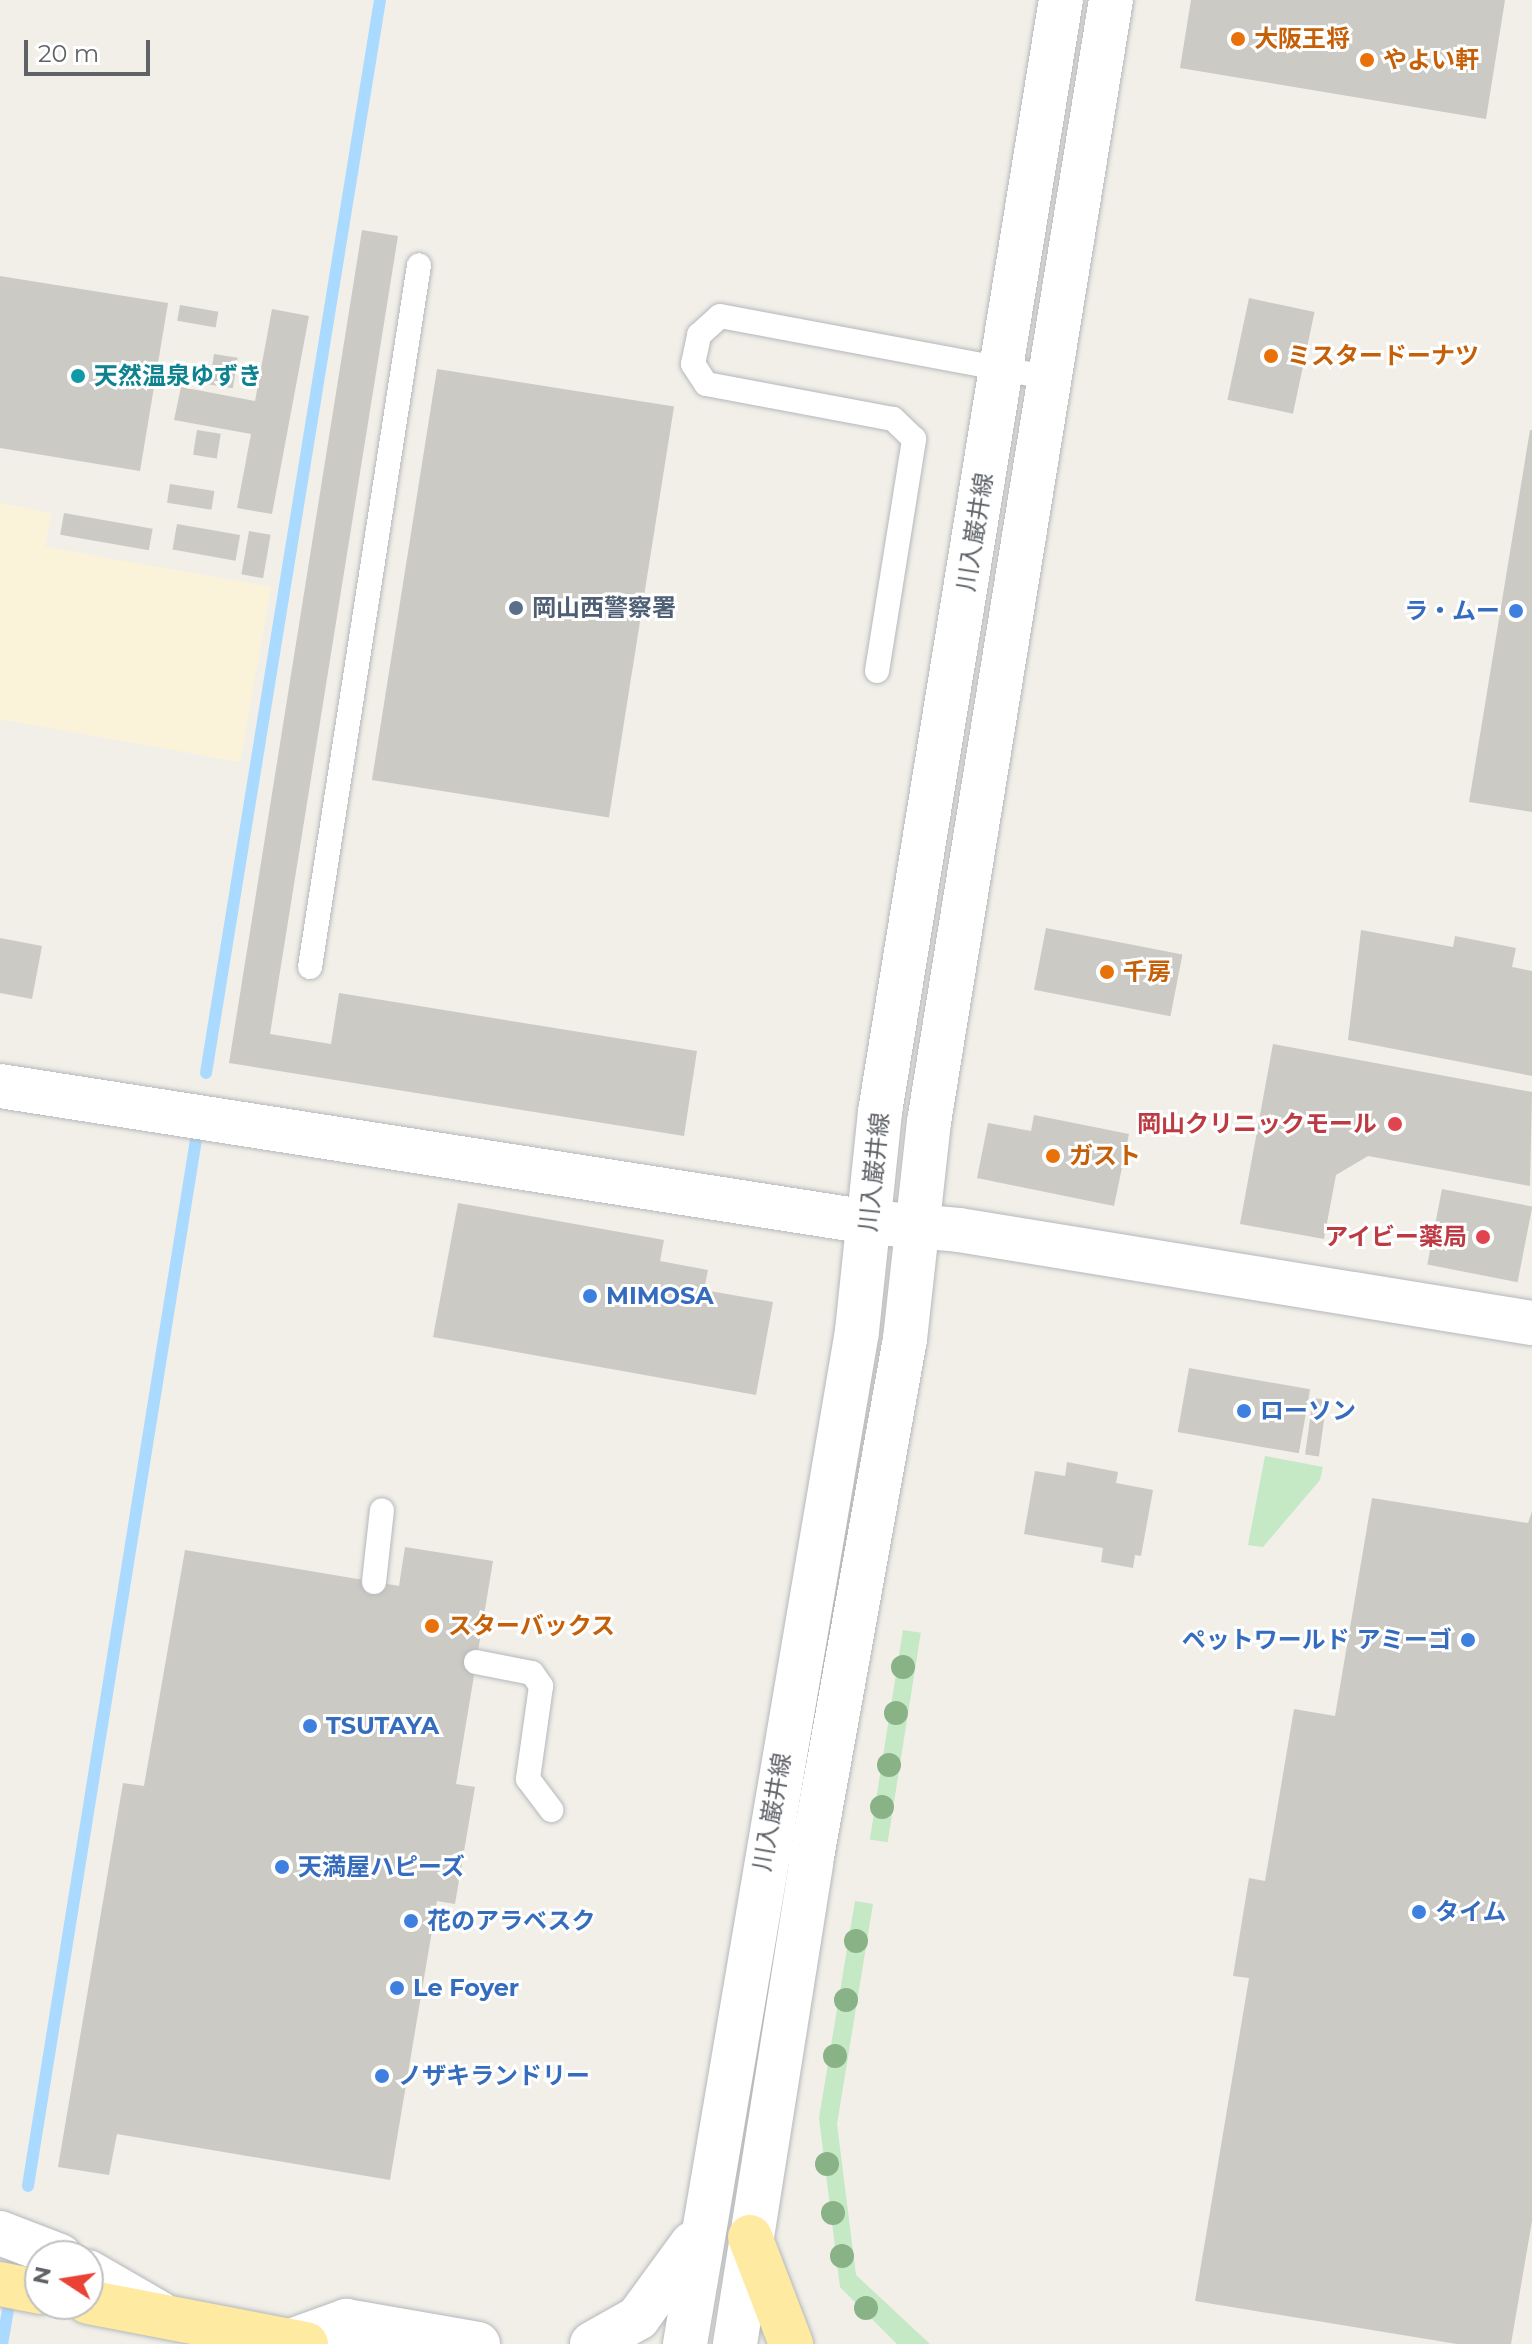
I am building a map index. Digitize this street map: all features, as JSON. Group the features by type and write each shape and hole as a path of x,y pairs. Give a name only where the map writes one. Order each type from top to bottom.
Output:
{"highway":[{"path":"750,2237 791,2344"},
{"path":"0,2284 24,2289"},
{"path":"104,2305 298,2342"}],"main road":[{"name":"川入巌井線","path":"685,2344 699,2232 857,1331 883,1097 1061,0"},
{"name":"川入巌井線","path":"735,2344 750,2237 905,1339 917,1227 1111,0"},
{"path":"0,1086 1532,1323"},
{"path":"592,2344 638,2318 699,2232"},
{"path":"0,2233 24,2242"},
{"path":"104,2281 166,2317"},
{"path":"298,2342 346,2321 478,2344"}],"lane":[{"path":"310,967 419,265"},
{"path":"877,671 914,439 893,419 706,384 693,364 699,335 720,316 1051,378"},
{"path":"374,1582 382,1510"},
{"path":"476,1662 532,1673 541,1686 528,1779 551,1810"}],"green space":[{"path":"1265,1456 1323,1467 1320,1480 1263,1547 1248,1545"},
{"path":"903,1630 921,1633 888,1842 870,1839"},
{"path":"855,1901 873,1904 837,2124 856,2275 930,2344 897,2344 840,2287 819,2118"}],"sand":[{"path":"0,503 51,513 45,547 271,587 240,762 0,719"}],"building":[{"path":"1191,0 1505,0 1486,119 1180,68"},
{"path":"362,230 398,236 270,1034 331,1044 339,993 697,1051 684,1136 229,1063"},
{"name":"天然温泉ゆずき","path":"0,276 168,303 140,471 0,448"},
{"name":"ミスタードーナツ","path":"1249,298 1315,312 1293,414 1227,400"},
{"path":"180,305 218,312 216,328 177,321"},
{"path":"272,309 309,316 272,514 237,508 251,434 174,420 181,387 255,401"},
{"path":"214,354 238,358 233,388 209,385"},
{"path":"437,369 674,407 609,817 372,780"},
{"path":"197,430 221,434 217,458 193,455"},
{"name":"ラ・ムー","path":"1532,430 1532,812 1469,802"},
{"path":"170,484 214,491 211,510 167,503"},
{"path":"64,513 153,529 149,550 60,535"},
{"path":"177,524 240,535 236,561 172,550"},
{"path":"249,531 271,535 263,578 241,574"},
{"name":"千房","path":"1046,928 1182,955 1170,1016 1034,990"},
{"path":"1361,930 1453,947 1455,936 1516,948 1512,967 1532,971 1532,1076 1348,1040"},
{"path":"0,938 42,946 32,999 0,993"},
{"name":"岡山クリニックモール","path":"1273,1044 1532,1092 1530,1186 1368,1156 1336,1175 1324,1239 1240,1224"},
{"name":"ガスト","path":"1034,1115 1129,1134 1114,1206 977,1178 988,1123 1031,1131"},
{"path":"1442,1189 1532,1206 1518,1282 1427,1265"},
{"name":"MIMOSA","path":"458,1203 664,1240 660,1261 708,1270 704,1290 773,1302 756,1395 433,1337"},
{"name":"ローソン","path":"1189,1368 1310,1389 1299,1453 1178,1432"},
{"path":"1313,1398 1327,1400 1319,1456 1305,1454"},
{"path":"1067,1462 1118,1472 1116,1483 1153,1490 1141,1556 1135,1555 1133,1568 1101,1562 1103,1548 1024,1534 1035,1471 1065,1476"},
{"path":"1372,1498 1528,1523 1532,1511 1532,2221 1511,2344 1457,2344 1195,2301 1249,1978 1233,1976 1249,1878 1265,1881 1294,1709 1335,1716"},
{"path":"405,1547 493,1561 456,1784 475,1787 455,1904 437,1901 390,2180 117,2134 109,2175 58,2167 123,1783 144,1786 185,1550 399,1586"}],"waterway":[{"path":"206,1073 380,0"},
{"path":"28,2186 196,1140"},
{"path":"2,2344 8,2311"}],"place":[{"name":"大阪王将","path":"1238,39"},
{"name":"やよい軒","path":"1367,60"},
{"name":"ミスタードーナツ","path":"1271,356"},
{"name":"天然温泉ゆずき","path":"78,376"},
{"name":"岡山西警察署","path":"516,608"},
{"name":"ラ・ムー","path":"1516,611"},
{"name":"千房","path":"1107,972"},
{"name":"岡山クリニックモール","path":"1395,1124"},
{"name":"ガスト","path":"1053,1156"},
{"name":"アイビー薬局","path":"1483,1237"},
{"name":"MIMOSA","path":"590,1296"},
{"name":"ローソン","path":"1244,1411"},
{"name":"スターバックス","path":"432,1626"},
{"name":"ペットワールド アミーゴ","path":"1468,1640"},
{"name":"TSUTAYA","path":"310,1726"},
{"name":"天満屋ハピーズ","path":"282,1867"},
{"name":"タイム","path":"1419,1912"},
{"name":"花のアラベスク","path":"411,1921"},
{"name":"Le Foyer","path":"397,1988"},
{"name":"ノザキランドリー","path":"382,2076"}]}
